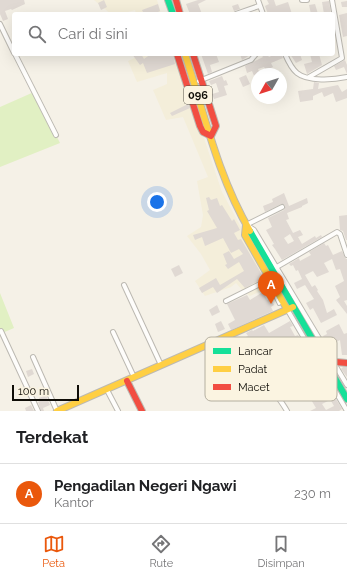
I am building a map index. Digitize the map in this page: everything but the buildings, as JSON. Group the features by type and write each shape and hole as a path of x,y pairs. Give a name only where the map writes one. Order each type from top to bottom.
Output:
{"street":[{"path":"258,0 262,12"},
{"path":"302,0 307,0"},
{"path":"332,0 334,12"},
{"path":"172,12 169,2 176,1 179,12"},
{"path":"242,12 259,6"},
{"path":"309,77 342,58 335,17"},
{"path":"0,24 12,49"},
{"path":"16,56 56,135"},
{"path":"178,56 202,130 211,136 216,126 194,56"},
{"name":"096","path":"186,56 228,187 258,253 274,268 279,288 290,308 307,326 314,337"},
{"path":"194,82 251,60 254,56"},
{"path":"286,56 290,66 297,73 309,77 332,80 347,77"},
{"path":"192,100 206,94"},
{"path":"246,225 282,207"},
{"path":"246,225 254,230 307,326"},
{"path":"274,268 337,232 340,234 347,255"},
{"path":"258,253 270,279 279,288"},
{"path":"226,301 270,279"},
{"path":"124,285 161,365"},
{"path":"224,337 290,308 306,337"},
{"path":"1,331 38,411"},
{"path":"113,332 134,377"},
{"path":"33,357 57,411 205,346"},
{"path":"337,362 347,363"},
{"path":"337,372 347,385"},
{"path":"337,379 347,399"},
{"path":"127,381 142,411"},
{"path":"107,390 118,411"},
{"path":"337,393 347,411"},
{"path":"280,401 287,411"}],"lane":[{"path":"279,288 272,292 279,304 286,301"}],"shaded area":[{"path":"94,0 157,0 160,12 136,12 135,10 128,12 109,12"},
{"path":"139,56 175,56 199,132 204,138 222,192 241,227 242,234 272,286 250,296 236,283 231,287 205,296 195,281 210,270 201,254 187,236 201,227 203,215 197,181 208,177 183,117 166,120 153,90 167,84 167,73 137,82 128,61"}],"green space":[{"path":"34,92 60,143 0,167 0,107"},
{"path":"0,293 14,328 0,334"}],"traffic: fast":[{"path":"168,0 172,12"},
{"path":"250,231 311,337"},
{"path":"337,382 347,399"}],"traffic: slow":[{"path":"186,56 220,167 250,231"},
{"path":"246,225 245,235 287,309"},
{"path":"225,337 293,307"},
{"path":"57,411 205,346"}],"traffic: jam":[{"path":"176,0 179,12"},
{"path":"178,56 200,126 203,132 211,136 216,126 194,56"},
{"path":"337,362 347,363"},
{"path":"127,381 142,411"}],"place":[{"name":"Pengadilan Negeri Ngawi","path":"271,304"}]}
